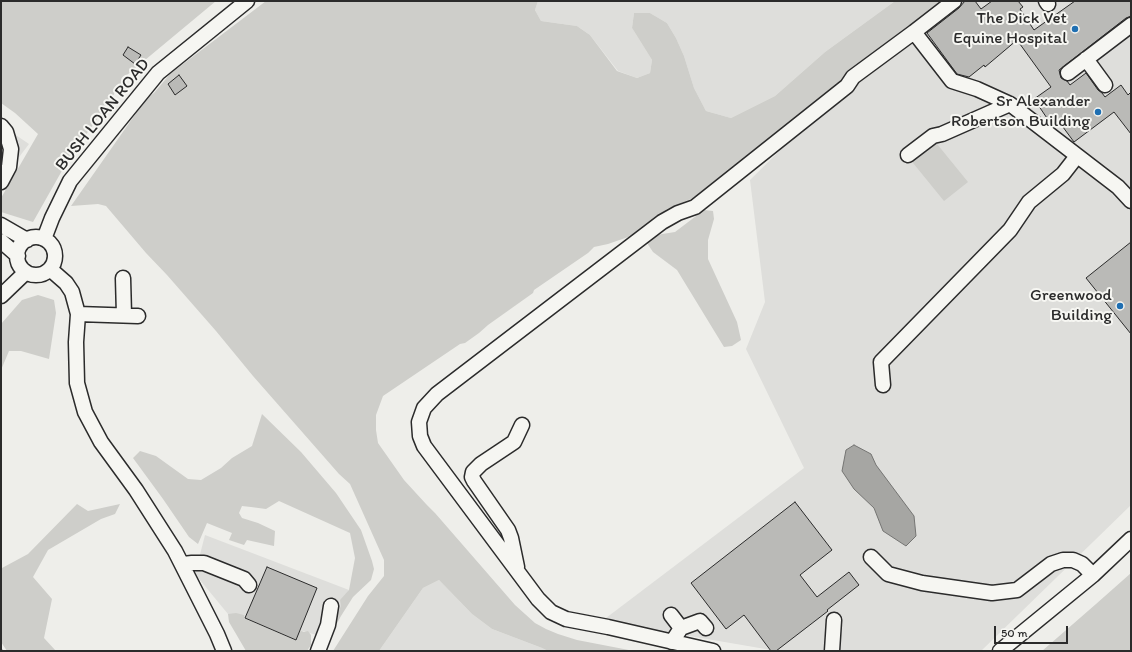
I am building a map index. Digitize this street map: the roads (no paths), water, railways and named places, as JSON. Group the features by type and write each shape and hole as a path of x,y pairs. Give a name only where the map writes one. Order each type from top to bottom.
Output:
{"street":[{"name":"BUSH LOAN ROAD","path":"44,239 52,218 70,181 158,73 247,1"},
{"path":"713,651 566,619 551,612 538,599 424,446 420,436 419,422 424,408 437,394 662,222 678,213 695,207 847,86 853,77 954,1"},
{"path":"1068,73 1131,26"},
{"path":"914,32 952,81 977,89 1010,104 1118,187 1131,201"},
{"path":"1086,59 1105,85"},
{"path":"908,155 933,136 942,134 1010,104"},
{"path":"1,126 6,132 10,149 9,167 1,182"},
{"path":"883,385 881,362 1010,230 1029,202 1063,174 1078,156"},
{"path":"1,225 27,240"},
{"path":"38,237 50,243 54,249 56,256 54,263 45,273 32,275 21,268 18,262 18,256 20,247 27,240 38,237"},
{"path":"1,241 18,256"},
{"path":"50,269 66,283 72,292 78,314 76,342 77,384 85,412 101,442 136,490 183,564 224,651"},
{"path":"1,296 26,272"},
{"path":"123,278 124,315"},
{"path":"78,314 138,316"},
{"path":"518,572 508,530 472,477 473,472 481,464 514,442 522,425"},
{"path":"1000,651 1093,575 1131,539"},
{"path":"871,557 888,574 922,583 992,593 1017,590 1051,564 1063,560 1073,560 1082,564 1093,575"},
{"path":"183,564 204,563 244,579 249,585"},
{"path":"318,651 328,625 331,606"},
{"path":"671,615 681,628"},
{"path":"832,651 834,620"},
{"path":"672,642 681,628 700,621 706,628"}],"place":[{"name":"The Dick Vet Equine Hospital","path":"1075,29"},
{"name":"Sr Alexander Robertson Building","path":"1098,112"},
{"name":"Greenwood Building","path":"1120,306"}]}
